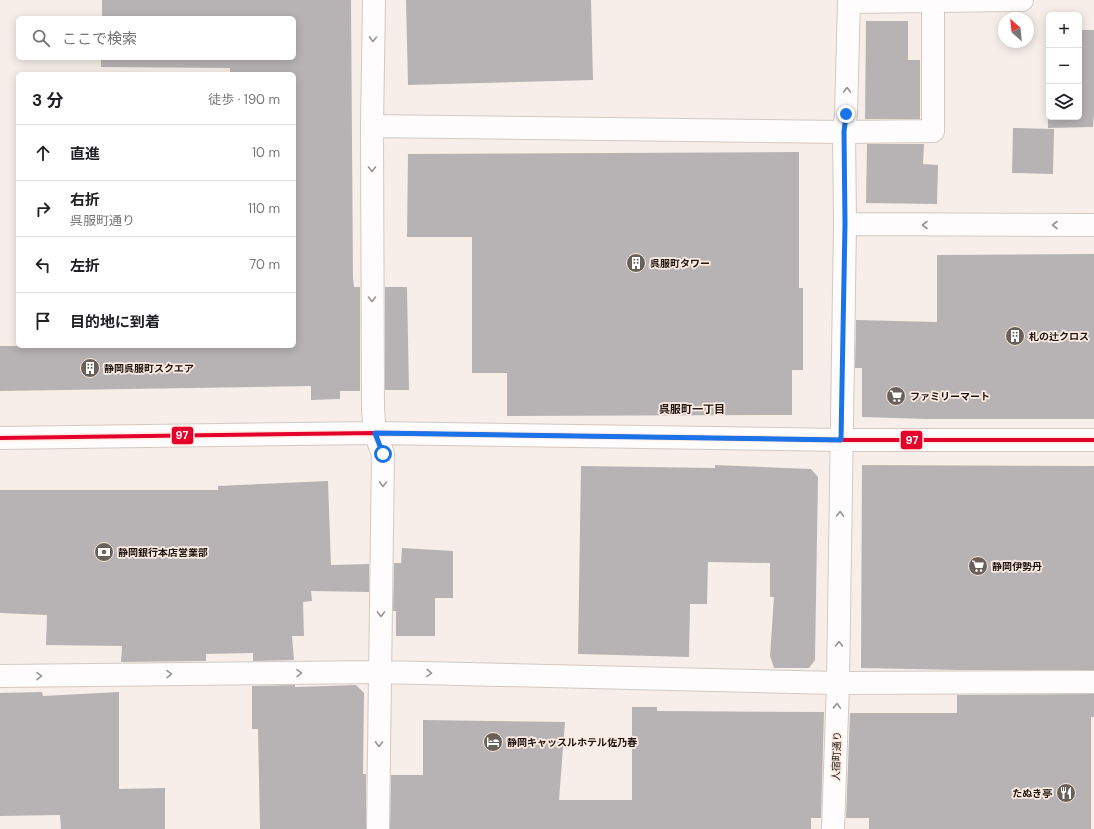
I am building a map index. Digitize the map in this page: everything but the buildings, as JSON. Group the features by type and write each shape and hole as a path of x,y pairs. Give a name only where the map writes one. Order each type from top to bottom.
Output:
{"street":[{"path":"374,0 372,126 373,409 375,433 383,454 378,829"},
{"path":"849,1 1022,0"},
{"name":"人宿町通り","path":"834,829 838,683 845,224 844,132 846,114 849,1"},
{"path":"372,126 844,132 933,131 933,1"},
{"path":"845,224 1094,225"},
{"path":"0,438 375,433 841,440 1094,440"},
{"path":"0,676 380,672 838,683 1094,682"}],"transit line":[{"name":"97","path":"0,438 375,433 841,440 1094,440"}],"place":[{"name":"呉服町タワー","path":"636,263"},
{"name":"札の辻クロス","path":"1015,336"},
{"name":"静岡呉服町スクエア","path":"90,368"},
{"name":"ファミリーマート","path":"896,396"},
{"name":"静岡銀行本店営業部","path":"104,552"},
{"name":"静岡伊勢丹","path":"978,566"},
{"name":"静岡キャッスルホテル佐乃春","path":"493,742"},
{"name":"たぬき亭","path":"1066,793"}],"district":[{"name":"呉服町一丁目","path":"692,409"}],"route":[{"path":"383,454 375,433 841,440 845,224 844,132 846,114"}]}
